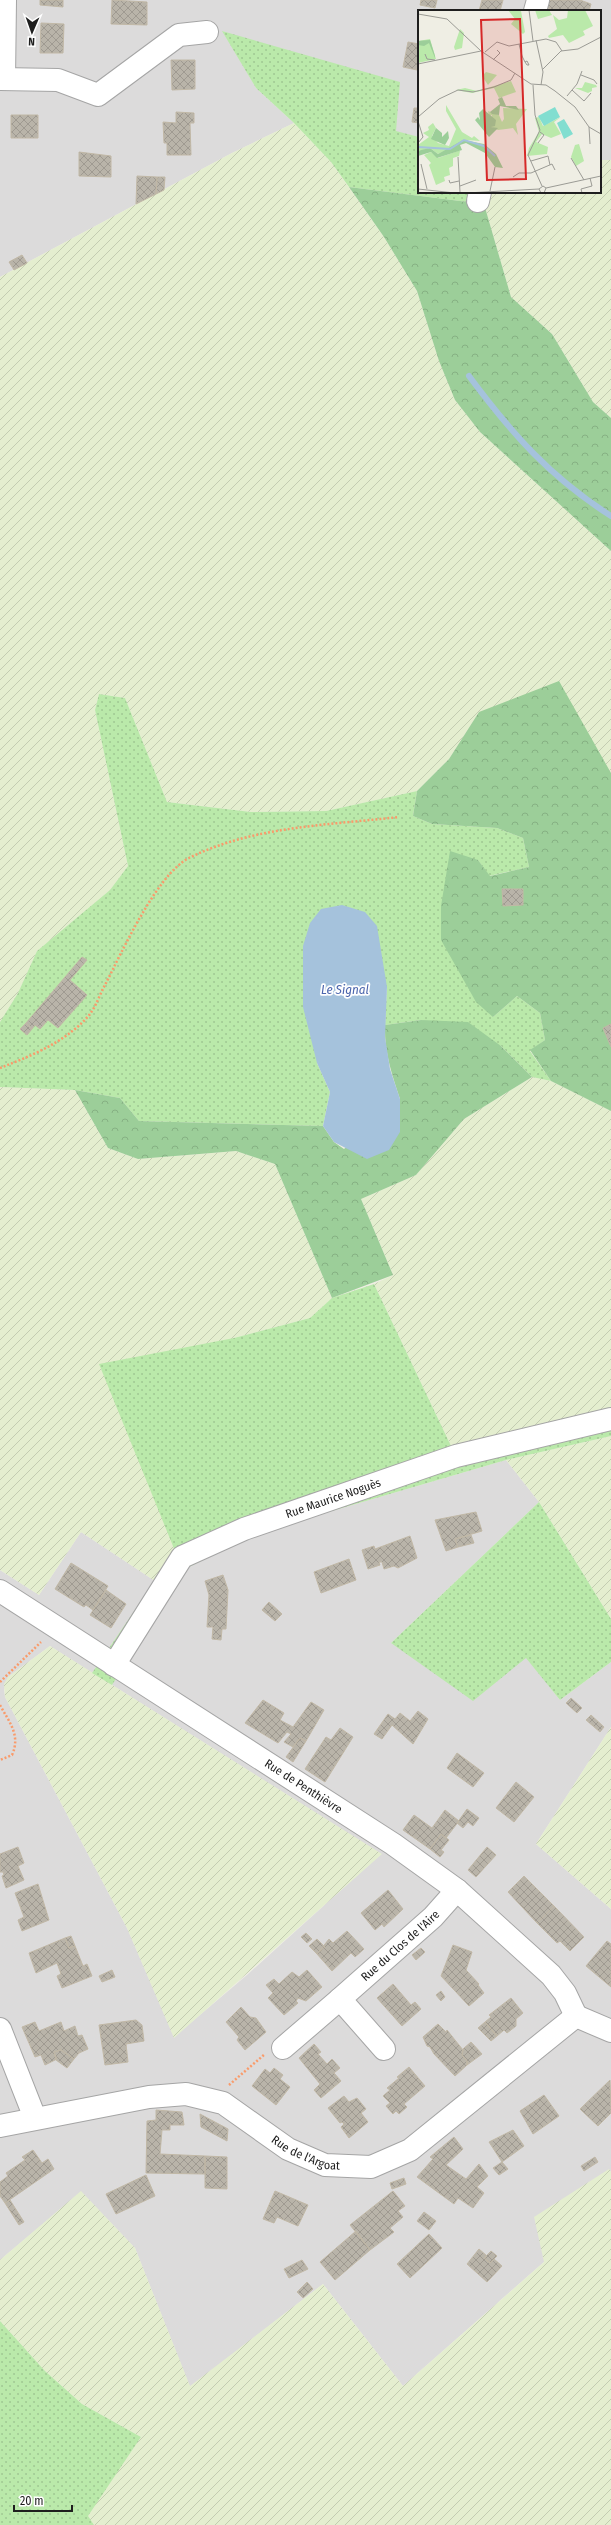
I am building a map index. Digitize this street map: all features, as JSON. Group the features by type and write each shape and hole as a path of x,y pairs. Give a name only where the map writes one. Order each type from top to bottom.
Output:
{"street":[{"path":"5,0 2,79 58,80 98,95 179,35 207,32"},
{"path":"535,10 538,0"},
{"name":"Rue Maurice Noguès","path":"114,1665 182,1557 244,1529 456,1456 611,1419"},
{"name":"Rue de Penthièvre","path":"0,1591 393,1844 457,1890 551,1975 565,1993 576,2016"},
{"name":"Rue du Clos de l'Aire","path":"284,2048 433,1917 457,1890"},
{"path":"340,1999 384,2049"},
{"path":"576,2016 611,2031"},
{"name":"Rue de l'Argoat","path":"0,2126 149,2097 186,2094 223,2103 288,2149 325,2165 371,2167 410,2150 576,2016"},
{"path":"0,2029 35,2118"}],"path":[{"path":"0,1068 30,1056 66,1034 90,1014 144,909 169,876 188,858 241,839 286,830 399,817"},
{"path":"0,1682 48,1636 54,1627"},
{"path":"0,1704 14,1732 17,1744 12,1755 0,1760"},
{"path":"223,2103 229,2084 275,2045 284,2048"}],"shaded area":[{"path":"0,0 611,0 611,160 601,160 601,10 418,10 418,137 396,132 223,31 256,88 294,123 232,153 0,277"},
{"path":"506,1460 539,1502 391,1643 527,1658 560,1700 611,1662 611,1727 536,1844 611,1909 611,2172 609,2170 545,2261 403,2386 323,2284 190,2387 135,2248 81,2192 0,2260 0,1570 39,1595 81,1532 155,1581 92,1673 50,1646 8,1677 4,1690 5,1697 127,1928 174,2037 247,1975 381,1854 112,1685 187,1568 260,1532"}],"green space":[{"path":"222,31 400,82 396,131 418,137 418,193 487,193 484,204 349,187 331,162 294,123 256,88"},
{"path":"294,123 331,162 384,237 417,291 439,361 455,400 480,432 611,551 611,773 587,733 479,712 449,759 417,791 326,811 251,812 167,802 125,698 99,694 95,710 128,866 110,890 37,951 18,993 0,1022 0,277 232,153"},
{"path":"601,160 611,160 611,418 593,402 552,334 511,297 484,204 487,193 601,193"},
{"path":"349,187 484,204 511,297 552,334 593,402 611,418 611,551 480,432 455,400 439,361 417,291 384,237"},
{"path":"559,681 611,773 611,1111 551,1081 530,1050 545,1040 540,1013 517,996 493,1017 476,1002 441,940 441,906 450,851 478,860 490,876 529,867 523,838 497,828 432,824 413,816 417,791 449,759 479,712"},
{"path":"99,694 125,698 167,802 251,812 326,811 417,791 413,816 432,824 497,828 523,838 529,867 489,876 478,860 493,1017 517,996 540,1013 545,1040 530,1051 551,1081 532,1077 501,1046 421,1020 385,1025 387,987 317,1063 330,1092 323,1126 139,1121 120,1098 75,1090 0,1087 0,1022 18,993 37,951 110,890 128,866 95,710"},
{"path":"421,1020 468,1022 501,1046 532,1077 464,1119 416,1175 361,1199 393,1275 332,1298 275,1164 236,1151 138,1159 108,1148 75,1090 120,1098 139,1121 323,1126 334,1142 344,1149 400,1099 387,1054 385,1025"},
{"path":"532,1077 551,1081 611,1111 611,1407 451,1446 374,1284 393,1275 361,1199 416,1175 464,1119"},
{"path":"0,1087 75,1090 108,1148 138,1159 236,1151 275,1164 332,1298 310,1318 234,1338 175,1551 155,1581 81,1532 39,1595 0,1570"},
{"path":"374,1284 451,1446 611,1407 611,1436 506,1460 260,1532 187,1568 112,1685 92,1673 175,1551 99,1364 234,1338 310,1318 332,1298"},
{"path":"611,1436 611,1619 539,1502 506,1460"},
{"path":"539,1502 611,1619 611,1662 560,1700 526,1658 473,1701 391,1643"},
{"path":"50,1646 382,1854 174,2038 127,1928 5,1697 4,1684 8,1677"},
{"path":"611,1727 611,1909 536,1844"},
{"path":"609,2169 611,2172 611,2525 94,2525 87,2516 141,2437 82,2404 45,2371 0,2321 0,2260 81,2191 135,2248 190,2386 323,2284 403,2386 544,2262 534,2217"},
{"path":"0,2321 45,2371 82,2404 141,2437 88,2516 94,2525 0,2525"}],"water":[{"name":"Le Signal","path":"342,905 365,912 377,926 387,987 385,1037 390,1069 400,1099 400,1132 389,1150 367,1159 334,1142 323,1126 330,1092 317,1063 303,1007 303,946 310,923 321,909"}],"building":[{"path":"40,0 63,0 63,7 40,5"},
{"path":"112,0 147,2 147,25 111,24"},
{"path":"421,0 437,0 435,8 420,5"},
{"path":"482,0 503,0 500,10 479,10"},
{"path":"546,0 580,0 591,4 589,10 553,10 545,7"},
{"path":"41,23 64,24 63,53 40,53"},
{"path":"408,42 418,44 417,70 403,67"},
{"path":"171,60 195,60 195,89 172,90"},
{"path":"414,108 418,108 418,123 412,122"},
{"path":"176,112 194,113 194,123 190,123 191,155 167,155 167,143 164,143 163,122 176,123"},
{"path":"11,115 38,115 38,138 11,138"},
{"path":"79,152 111,156 111,177 79,176"},
{"path":"137,176 157,177 156,194 136,204"},
{"path":"157,177 165,177 164,190 156,194"},
{"path":"22,255 27,263 14,270 9,262"},
{"path":"502,889 523,889 523,905 503,906"},
{"path":"82,957 87,960 70,980 87,995 58,1028 48,1020 40,1029 35,1025 32,1029 26,1023"},
{"path":"26,1023 32,1029 27,1035 20,1029"},
{"path":"611,1024 611,1047 603,1028"},
{"path":"476,1512 482,1531 455,1539 458,1547 446,1551 435,1520"},
{"path":"471,1535 474,1543 458,1547 455,1539"},
{"path":"410,1536 417,1558 398,1568 394,1566 384,1569 382,1562 379,1562 380,1565 368,1569 362,1550 374,1546 375,1549"},
{"path":"349,1559 356,1580 321,1593 314,1572"},
{"path":"71,1563 108,1586 93,1610 86,1605 84,1607 55,1589"},
{"path":"223,1575 228,1590 226,1629 222,1629 221,1640 212,1639 213,1627 207,1627 209,1595 205,1581"},
{"path":"106,1590 126,1604 111,1628 90,1615"},
{"path":"269,1602 282,1614 275,1621 262,1610"},
{"path":"571,1698 582,1708 577,1713 566,1703"},
{"path":"263,1700 284,1713 280,1720 293,1727 311,1702 324,1710 306,1741 300,1738 293,1747 284,1742 291,1734 287,1732 278,1743 245,1723"},
{"path":"418,1711 428,1719 413,1744 392,1725 382,1739 374,1734 388,1714 395,1719 400,1713 410,1721"},
{"path":"591,1715 604,1727 600,1732 586,1720"},
{"path":"340,1728 353,1737 325,1782 305,1769 326,1737 331,1740"},
{"path":"300,1738 306,1741 293,1762 286,1757"},
{"path":"457,1753 484,1773 473,1787 447,1768"},
{"path":"516,1782 534,1797 514,1822 496,1808"},
{"path":"467,1809 479,1818 473,1826 468,1822 463,1828 457,1823"},
{"path":"445,1810 459,1821 446,1838 441,1834 430,1849 403,1830 414,1815 432,1828"},
{"path":"441,1834 449,1840 441,1850 444,1852 440,1857 430,1849"},
{"path":"18,1847 24,1863 18,1866 24,1880 6,1888 2,1876 4,1875 3,1872 0,1872 0,1854"},
{"path":"487,1847 496,1855 476,1877 468,1870"},
{"path":"524,1876 554,1906 537,1923 508,1892"},
{"path":"38,1884 49,1920 22,1931 18,1920 24,1917 15,1893"},
{"path":"388,1890 403,1909 384,1927 382,1924 375,1930 361,1913"},
{"path":"554,1906 584,1937 570,1951 560,1941 557,1943 537,1923"},
{"path":"347,1931 364,1949 355,1957 351,1953 332,1971 317,1954 329,1939 333,1943"},
{"path":"306,1933 312,1939 307,1943 301,1937"},
{"path":"71,1936 75,1946 69,1948 65,1938"},
{"path":"65,1938 69,1948 75,1946 83,1966 87,1964 92,1976 62,1988 57,1976 61,1974 57,1963 36,1973 29,1953"},
{"path":"317,1939 325,1947 317,1954 309,1946"},
{"path":"607,1941 611,1944 611,1987 586,1966"},
{"path":"453,1945 472,1952 466,1970 479,1984 478,1985 484,1993 469,2006 441,1976"},
{"path":"421,1948 425,1952 416,1960 412,1955"},
{"path":"112,1970 115,1977 102,1982 99,1976"},
{"path":"307,1970 322,1987 306,2001 298,1998 296,2001 298,2003 284,2015 268,1998 273,1993 266,1985 274,1979 279,1984 292,1972 299,1977"},
{"path":"393,1984 411,2005 415,2002 421,2009 402,2026 377,1998"},
{"path":"441,1991 445,1997 441,2001 436,1995"},
{"path":"511,1998 523,2013 516,2019 516,2026 507,2033 504,2030 497,2036 485,2022 491,2017 489,2015"},
{"path":"241,2007 250,2017 256,2018 266,2032 245,2050 237,2040 239,2037 226,2022"},
{"path":"136,2020 142,2025 144,2041 126,2044 128,2062 105,2065 99,2025"},
{"path":"35,2022 39,2031 61,2022 64,2031 75,2026 78,2036 82,2035 88,2049 79,2053 74,2059 61,2050 54,2052 57,2059 45,2065 41,2055 35,2057 22,2027"},
{"path":"485,2022 497,2036 491,2041 478,2028"},
{"path":"438,2024 446,2032 447,2030 463,2050 462,2055 467,2061 467,2065 455,2076 434,2054 430,2047 427,2046 423,2037"},
{"path":"471,2042 482,2054 467,2065 467,2061 462,2055 463,2049"},
{"path":"314,2044 321,2052 318,2054 327,2064 332,2059 340,2068 334,2073 341,2081 321,2098 314,2090 320,2084 299,2058"},
{"path":"61,2050 74,2059 67,2068 56,2060 54,2052"},
{"path":"409,2067 425,2086 404,2104 407,2107 399,2114 396,2111 393,2114 386,2106 390,2103 383,2096 390,2090 387,2088"},
{"path":"274,2068 283,2075 280,2079 290,2087 276,2105 252,2086 265,2069 270,2073"},
{"path":"610,2080 611,2113 598,2126 580,2109"},
{"path":"544,2095 559,2116 533,2134 520,2111"},
{"path":"344,2096 349,2102 357,2098 366,2109 361,2113 368,2122 349,2138 341,2127 344,2124 342,2122 340,2123 328,2108"},
{"path":"156,2110 182,2112 184,2125 170,2125 170,2130 162,2130 160,2154 205,2156 205,2174 146,2173 147,2121 156,2120"},
{"path":"200,2114 228,2129 227,2141 201,2127"},
{"path":"513,2130 524,2146 502,2162 489,2142"},
{"path":"454,2137 463,2149 446,2165 466,2179 479,2164 488,2176 477,2187 484,2193 473,2208 458,2198 454,2204 417,2177 433,2159 430,2157"},
{"path":"33,2150 42,2163 48,2159 54,2169 5,2203 0,2196 0,2182 8,2176 6,2173 25,2160 22,2157"},
{"path":"205,2156 227,2157 227,2189 205,2188"},
{"path":"595,2157 598,2162 584,2171 581,2166"},
{"path":"502,2162 508,2169 499,2175 493,2168"},
{"path":"146,2175 155,2196 116,2214 106,2194"},
{"path":"404,2178 406,2184 392,2189 390,2183"},
{"path":"275,2191 308,2205 298,2226 277,2217 274,2223 263,2219"},
{"path":"393,2191 405,2206 398,2211 403,2217 390,2228 394,2232 370,2250 350,2225"},
{"path":"10,2200 24,2222 19,2225 5,2203"},
{"path":"424,2212 436,2221 429,2230 417,2221"},
{"path":"356,2231 370,2250 335,2280 320,2262"},
{"path":"429,2234 442,2248 410,2278 397,2264"},
{"path":"479,2249 487,2256 484,2258 490,2263 494,2259 502,2266 487,2282 467,2264"},
{"path":"491,2251 497,2256 490,2263 484,2258"},
{"path":"302,2260 308,2269 289,2278 284,2269"},
{"path":"307,2282 313,2289 303,2298 297,2292"}],"waterway":[{"path":"469,376 501,417 533,453 569,486 611,516"}]}
